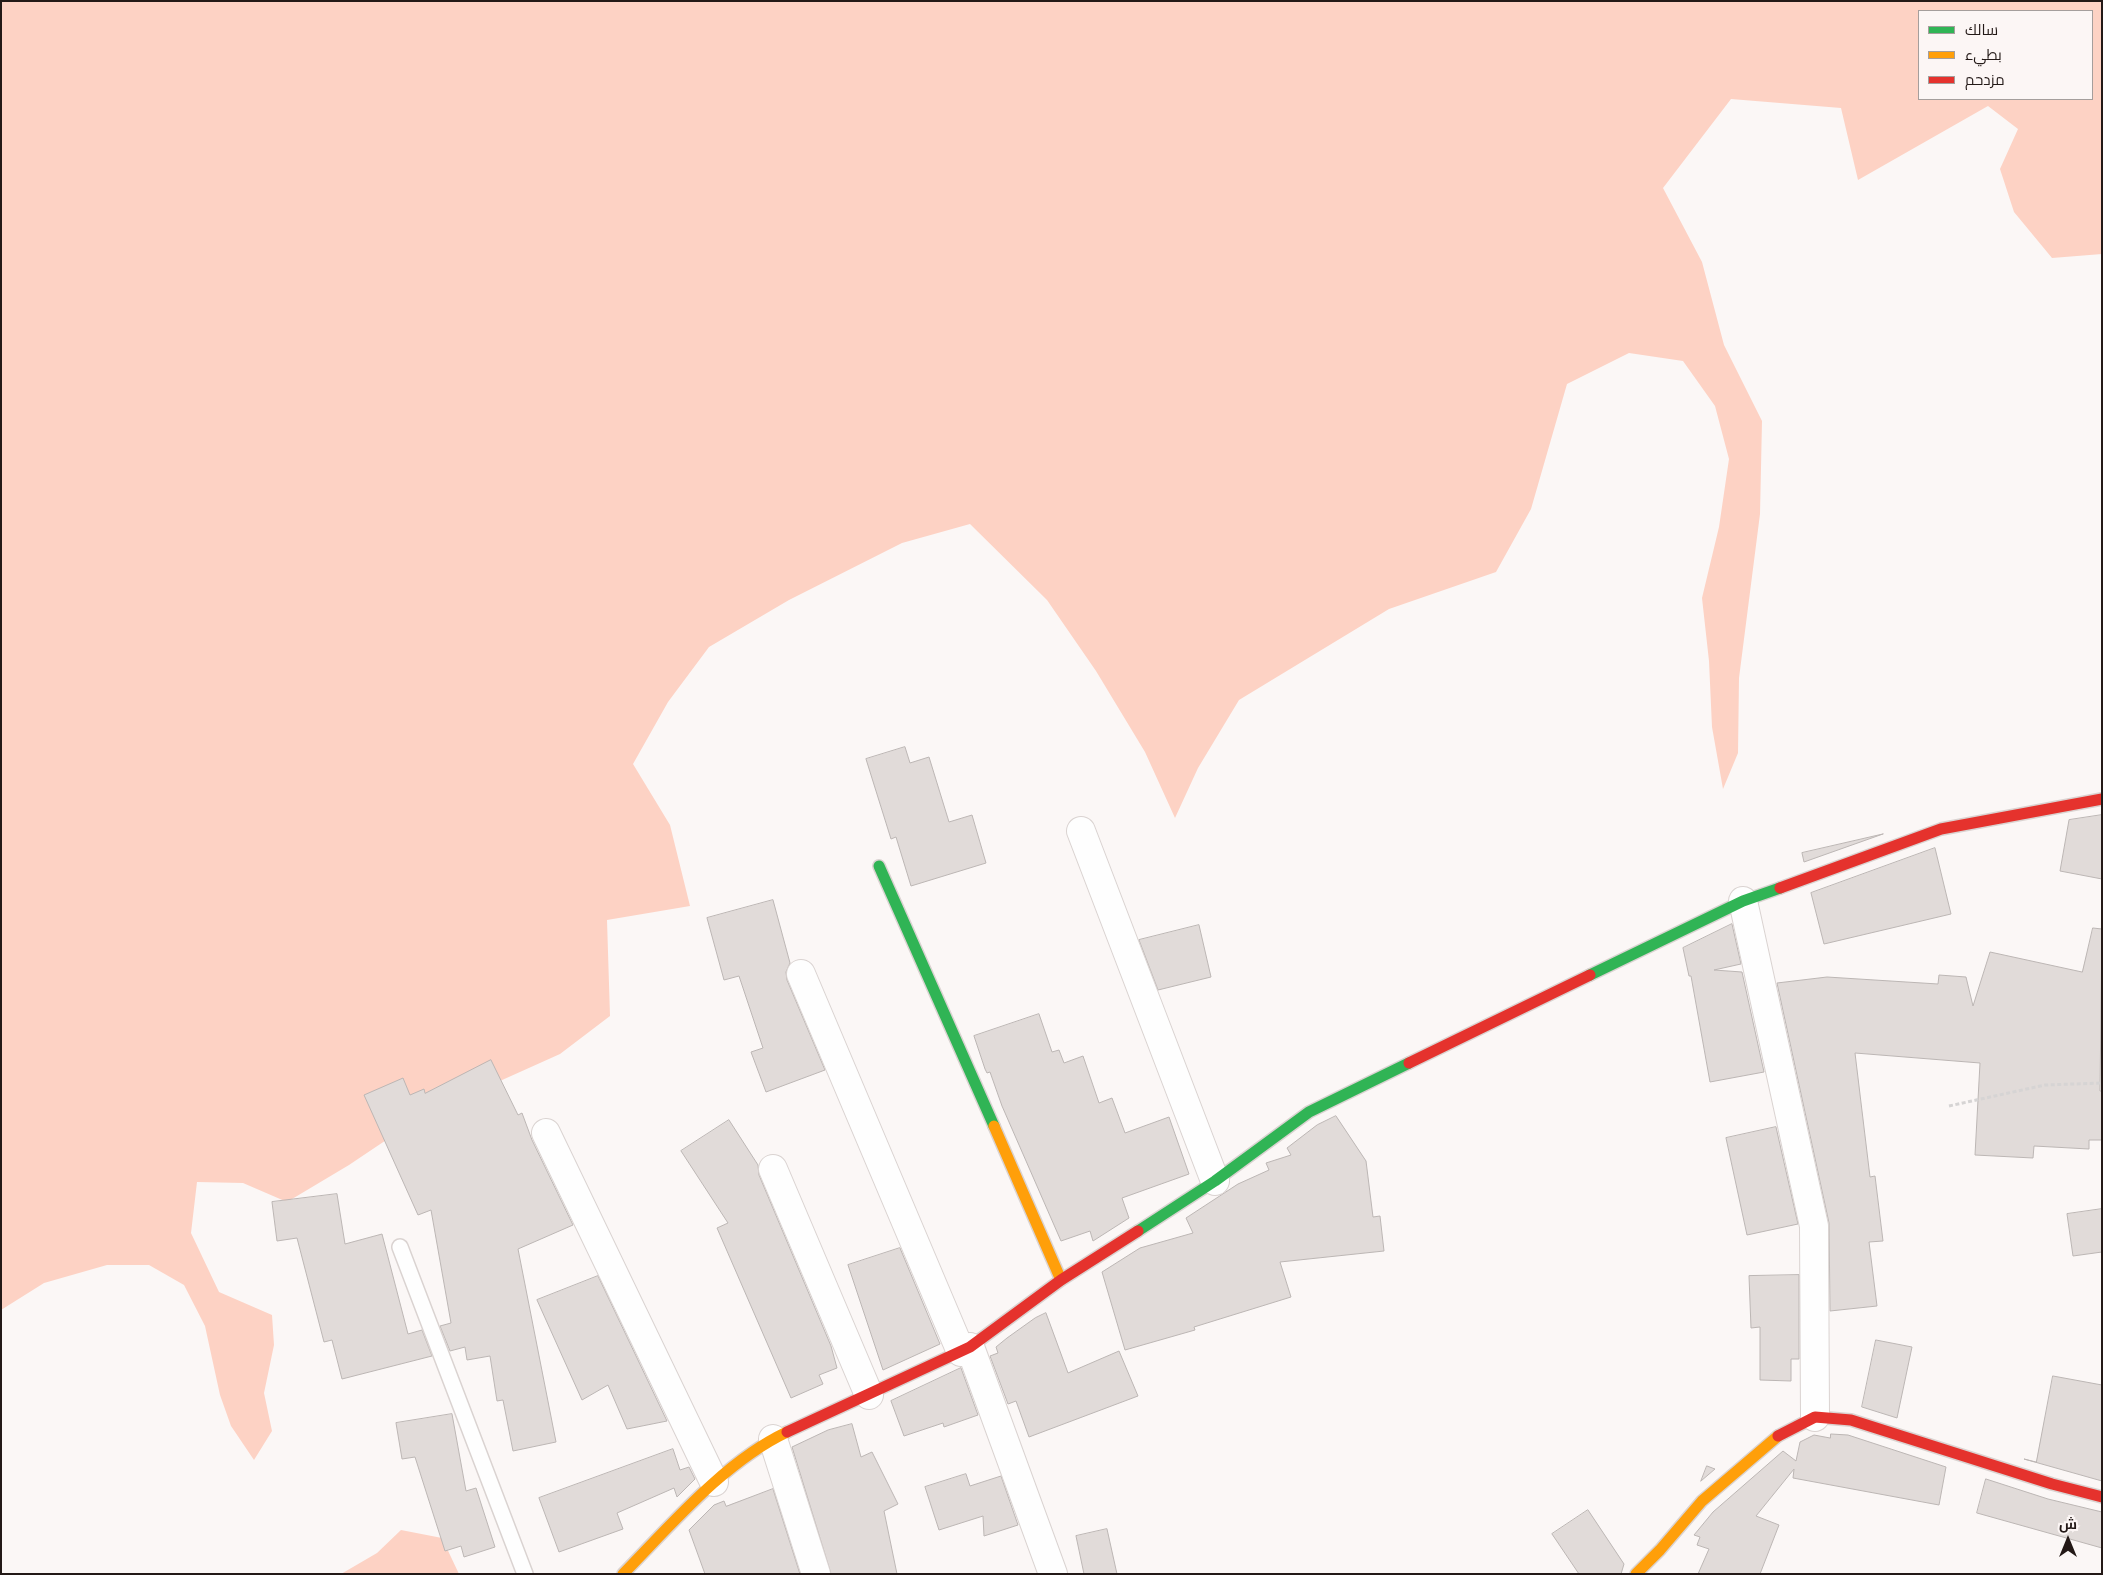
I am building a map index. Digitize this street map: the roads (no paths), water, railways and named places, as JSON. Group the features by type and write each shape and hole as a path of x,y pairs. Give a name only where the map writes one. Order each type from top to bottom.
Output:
{"street":[{"path":"623,1574 714,1482 773,1440 966,1349 1061,1280 1215,1181 1309,1112 1743,901 1941,829 2046,808 2102,800"},
{"path":"1081,831 1215,1181"},
{"path":"878,866 1061,1280"},
{"path":"1743,901 1814,1226 1815,1417"},
{"path":"801,974 966,1349 1053,1574"},
{"path":"546,1133 714,1482"},
{"path":"774,1169 869,1395"},
{"path":"1636,1574 1660,1550 1702,1501 1774,1438 1815,1417 1851,1420 2052,1484 2102,1497"},
{"path":"773,1440 816,1574"}],"lane":[{"path":"400,1247 525,1574"}]}
